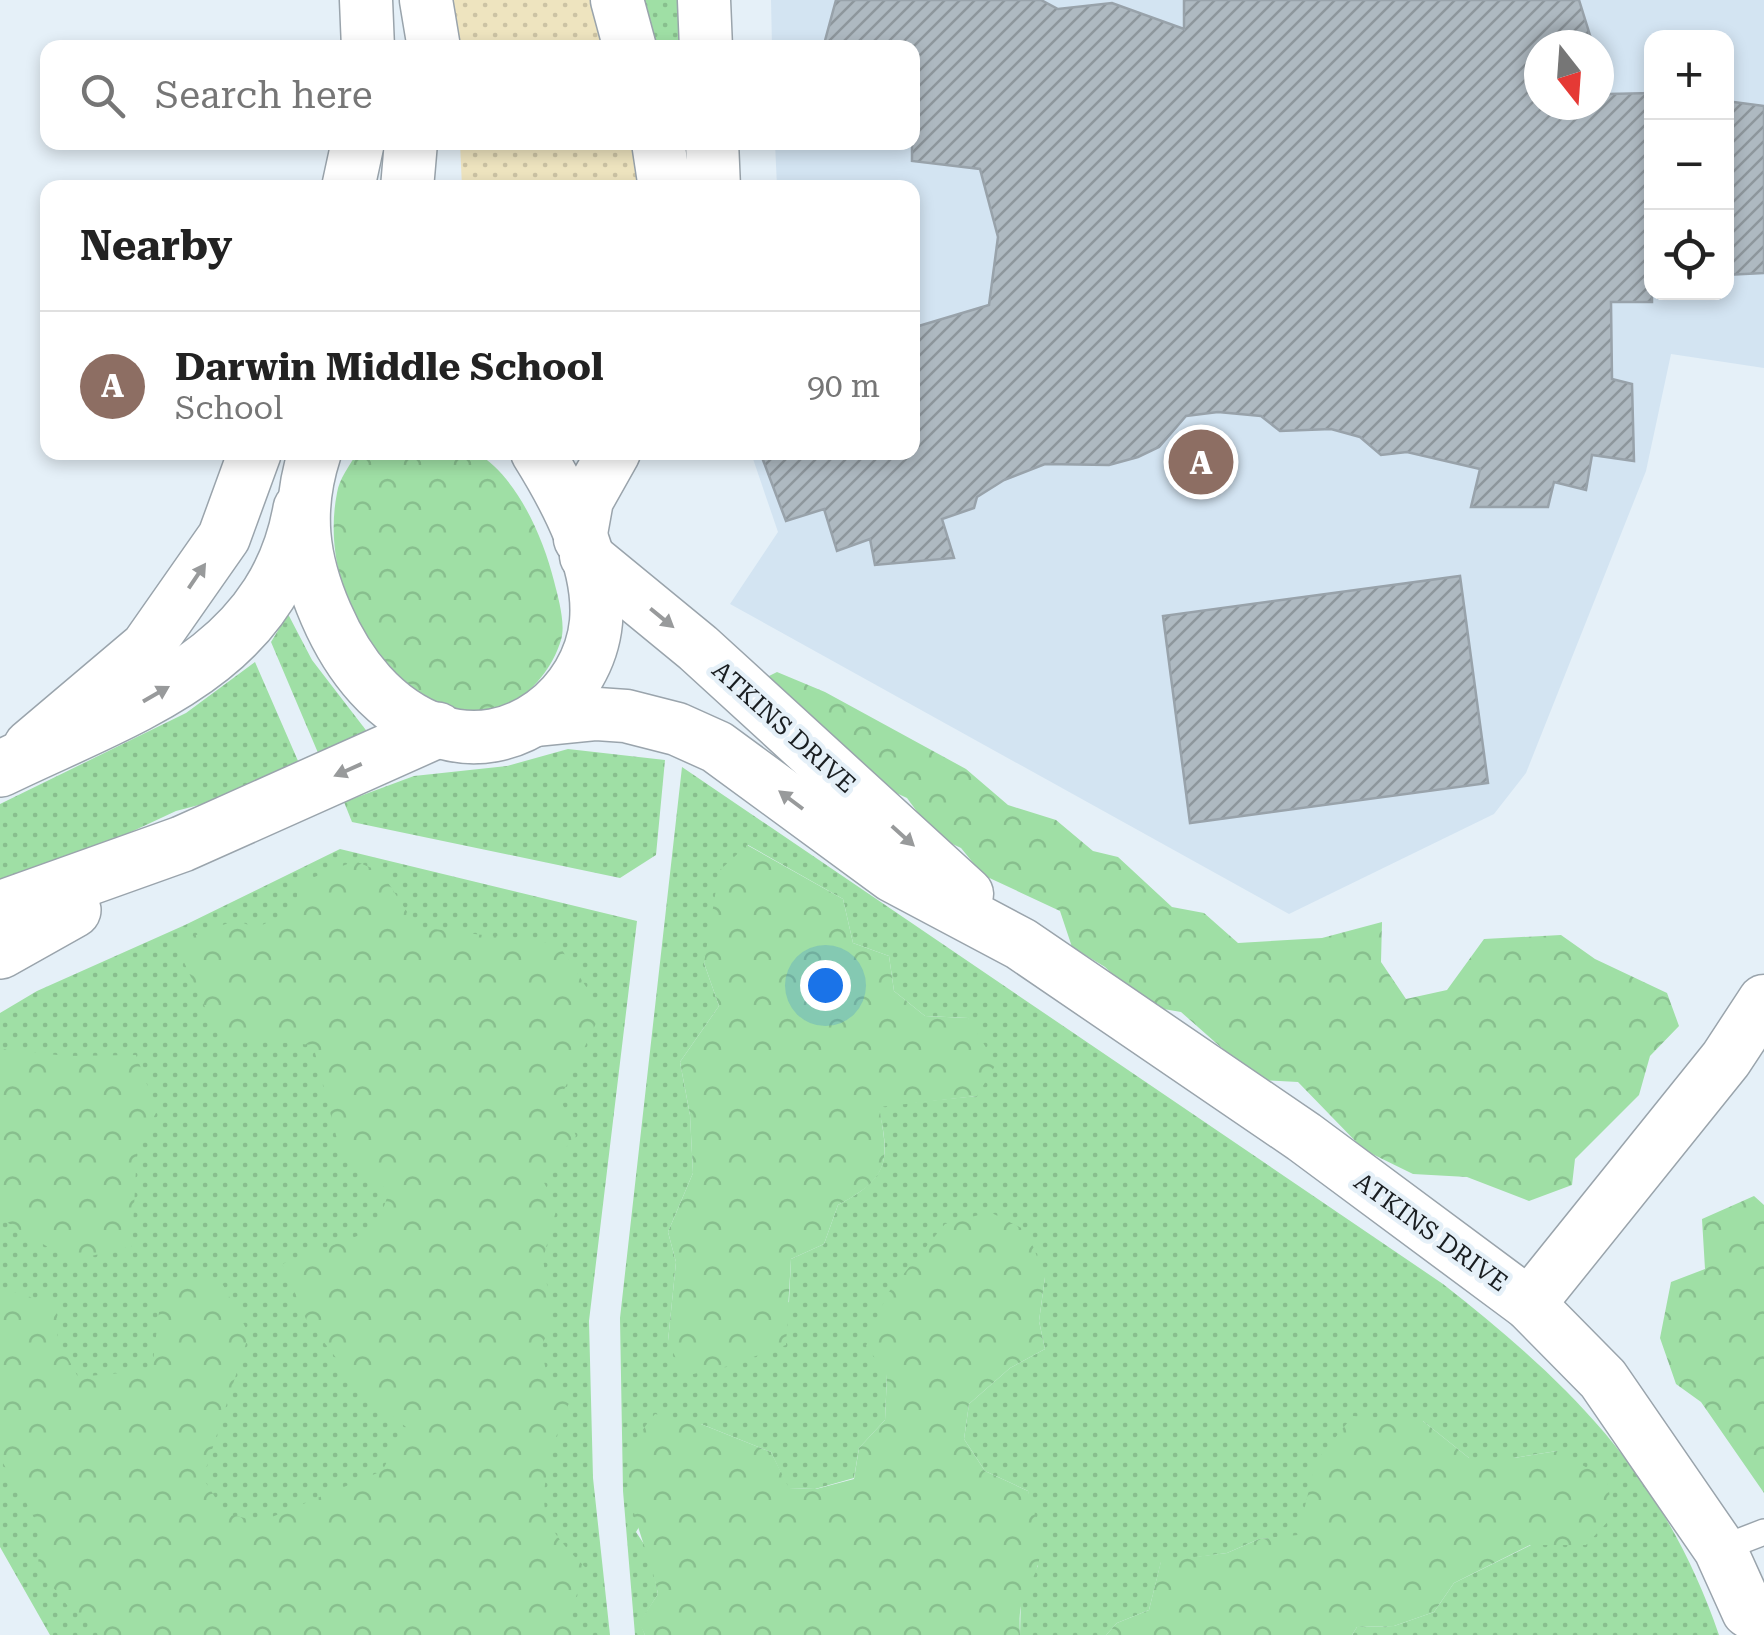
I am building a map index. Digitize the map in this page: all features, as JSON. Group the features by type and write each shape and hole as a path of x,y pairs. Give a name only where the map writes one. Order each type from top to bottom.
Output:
{"street":[{"path":"366,0 368,40"},
{"path":"400,0 407,40"},
{"path":"426,0 433,40"},
{"path":"617,0 628,40"},
{"path":"704,0 706,40"},
{"path":"350,180 356,150"},
{"path":"408,180 409,150"},
{"path":"440,180 441,150"},
{"path":"659,150 664,180"},
{"path":"712,150 714,180"},
{"path":"3,768 147,647 224,537 252,460"},
{"path":"3,768 142,702 248,627 293,552 313,460"},
{"path":"537,720 570,690 592,646 594,587 584,548 541,460"},
{"path":"584,548 587,500 610,460"},
{"path":"301,509 303,541 316,592 354,667 376,692 436,730"},
{"name":"ATKINS DRIVE","path":"584,548 1022,944"},
{"name":"ATKINS DRIVE","path":"436,730 460,736 489,734 537,720 597,714 626,716 677,729 716,747 893,876 1022,944 1304,1137 1529,1304 1603,1379 1742,1540 1751,1623"},
{"path":"0,909 182,844 436,730"},
{"path":"0,951 182,844"},
{"path":"1529,1304 1726,1059 1764,1002"}],"shaded area":[{"path":"771,0 1764,0 1764,368 1671,354 1646,471 1526,773 1494,814 1289,914 730,604 778,532 753,460 920,460 920,180 777,180 775,150 920,150 920,40 772,40"}],"green space":[{"path":"636,0 688,0 691,40 647,40"},
{"path":"353,460 486,460 504,477 516,492 543,546 563,626 554,658 529,690 496,710 458,713 438,706 389,668 369,643 342,586 334,524 342,477"},
{"path":"288,614 312,660 372,738 324,767 271,642"},
{"path":"255,662 305,777 176,811 0,893 0,804 186,713"},
{"path":"777,672 825,692 966,769 1008,805 1056,820 1093,851 1118,857 1172,907 1204,913 1238,943 1322,938 1382,922 1381,962 1406,999 1447,990 1484,939 1561,935 1595,959 1667,993 1679,1026 1650,1056 1639,1095 1575,1159 1572,1185 1529,1201 1467,1177 1413,1174 1364,1150 1298,1082 1258,1080 1181,1012 1146,1006 1105,967 1072,947 1060,911 983,875 961,848 935,836 907,798 881,786 755,683"},
{"path":"568,749 665,760 656,855 620,878 352,822 344,802 414,776 507,766"},
{"path":"682,767 1443,1284 1490,1322 1573,1398 1642,1481 1697,1579 1719,1635 1352,1635 1357,1627 1394,1626 1434,1612 1454,1583 1531,1545 1586,1545 1557,1451 1514,1458 1469,1458 1423,1421 1309,1499 1299,1536 1259,1539 1227,1553 1161,1562 1149,1610 1117,1623 1106,1635 1020,1635 1021,1595 1038,1566 1028,1491 985,1471 964,1439 969,1404 1010,1368 1045,1349 1039,1321 1045,1277 887,1374 885,1420 859,1448 854,1478 815,1489 788,1488 771,1452 701,1424 636,1532 650,1553 658,1594 640,1623 645,1635 635,1635 623,1491 620,1318","holes":["748,845 843,899 853,943 889,956 894,991 925,1016 968,1018 977,1096 878,1106 885,1154 882,1166 868,1186 838,1205 824,1244 791,1259 789,1302 668,1341 676,1262 668,1232 693,1173 690,1115 680,1062 719,1006 704,963"]},
{"path":"747,845 843,899 853,943 889,956 894,991 925,1016 968,1018 996,1064 977,1096 879,1107 884,1154 877,1176 838,1205 824,1244 791,1259 786,1345 729,1366 684,1376 668,1341 676,1262 668,1232 693,1173 690,1115 680,1062 719,1006 704,963 719,871"},
{"path":"340,849 637,921 589,1321 593,1478 610,1635 50,1635 0,1547 0,1013 37,991 185,925"},
{"path":"355,861 381,872 417,927 558,944 602,1011 560,1098 576,1136 541,1177 557,1207 543,1259 553,1323 541,1346 548,1381 570,1401 555,1439 545,1510 556,1534 586,1568 569,1617 581,1635 103,1635 67,1605 37,1567 44,1533 0,1458 0,1288 57,1305 57,1338 78,1377 152,1370 161,1295 188,1278 223,1285 249,1334 203,1478 225,1513 260,1522 382,1471 406,1427 364,1394 306,1319 282,1264 376,1229 389,1192 339,1147 313,1045 219,1037 175,943 236,920 256,928 295,909 299,883"},
{"path":"0,1049 67,1056 136,1055 157,1111 137,1149 132,1246 71,1261 0,1218"},
{"path":"1754,1196 1764,1205 1764,1493 1701,1402 1676,1384 1660,1338 1671,1282 1705,1269 1702,1219"},
{"path":"990,1212 1027,1231 1045,1277 1039,1321 1045,1349 1010,1368 969,1404 964,1439 985,1471 1028,1491 1040,1540 1039,1559 1021,1605 1020,1635 645,1635 639,1623 658,1594 629,1481 639,1436 655,1414 701,1424 771,1452 789,1488 816,1489 854,1479 859,1448 885,1420 887,1374 866,1346 887,1294 945,1224"},
{"path":"1353,1416 1423,1421 1469,1458 1514,1458 1557,1451 1607,1479 1613,1516 1586,1545 1530,1545 1454,1583 1434,1612 1394,1626 1357,1627 1352,1635 1106,1635 1117,1623 1149,1610 1161,1561 1227,1553 1259,1539 1298,1535 1316,1461"}],"sand":[{"path":"440,0 599,0 611,40 447,40"},
{"path":"460,150 642,150 646,180 462,180"}],"building":[{"path":"836,0 1041,0 1058,9 1112,3 1184,29 1184,0 1579,0 1588,30 1524,30 1524,120 1614,120 1614,94 1644,93 1644,300 1652,302 1611,302 1612,379 1632,384 1634,461 1592,455 1586,490 1554,482 1548,507 1471,507 1480,469 1407,452 1381,455 1360,437 1331,429 1280,431 1261,416 1218,412 1186,416 1159,447 1138,457 1109,465 1045,464 1004,480 977,497 974,508 942,519 954,558 875,565 870,539 837,551 824,509 786,521 763,460 920,460 920,326 989,305 998,237 980,169 912,161 912,150 920,150 920,40 825,40"},
{"path":"1734,102 1764,106 1764,273 1734,275"},
{"path":"1460,576 1488,783 1190,823 1163,616"}],"place":[{"name":"Darwin Middle School","path":"1201,462"}]}
